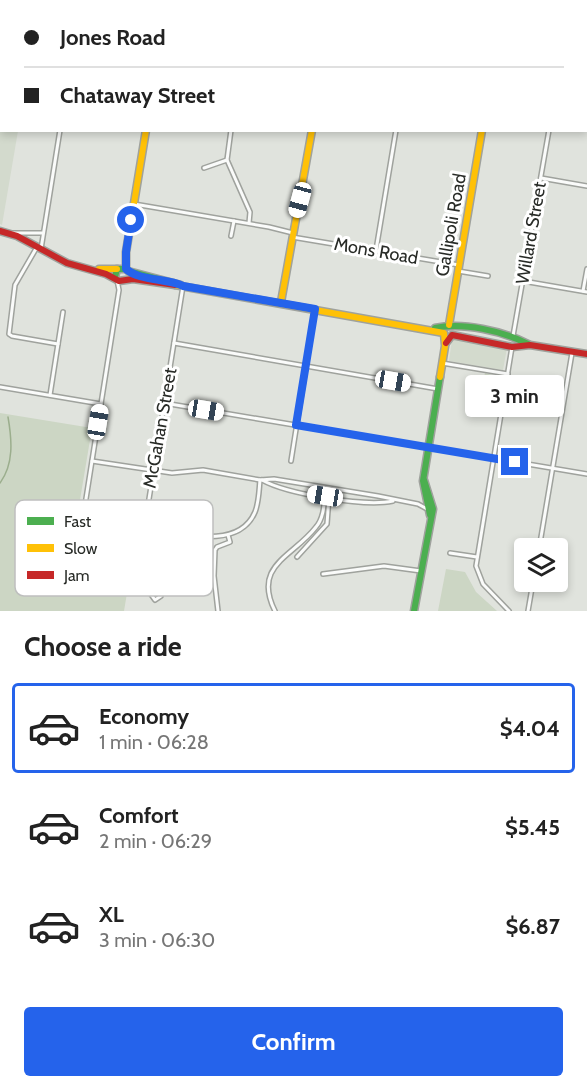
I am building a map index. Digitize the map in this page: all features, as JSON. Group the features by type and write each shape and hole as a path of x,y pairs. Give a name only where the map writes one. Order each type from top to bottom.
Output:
{"street":[{"path":"58,344 9,334 15,285 39,248 60,132"},
{"path":"119,290 126,280 126,252 146,132"},
{"path":"231,132 227,160 250,212 249,223"},
{"path":"281,302 312,132"},
{"path":"376,251 396,132"},
{"name":"Gallipoli Road","path":"429,512 423,478 482,132"},
{"name":"Willard Street","path":"513,337 549,132"},
{"path":"204,168 227,160"},
{"path":"541,178 587,186"},
{"name":"Mons Road","path":"134,204 249,223 292,235 459,268 488,276"},
{"path":"231,236 234,221"},
{"path":"4,232 42,233"},
{"path":"4,232 67,263 116,278 281,302 448,331 512,346 530,345 587,354"},
{"path":"86,500 119,290 116,278 126,252"},
{"path":"90,269 118,268 183,286"},
{"path":"523,281 585,292 587,269"},
{"name":"McGahan Street","path":"149,500 183,286"},
{"path":"291,461 315,309"},
{"path":"50,395 63,312"},
{"path":"448,331 513,337 530,345"},
{"path":"508,611 480,579 477,557 513,337"},
{"path":"174,344 438,388"},
{"path":"541,538 572,352"},
{"path":"442,363 508,374"},
{"path":"0,387 101,404"},
{"path":"164,403 587,474"},
{"path":"92,461 172,473 203,470 260,480 274,479 418,504 429,512"},
{"name":"Gallipoli Road","path":"414,611 432,502 423,478"},
{"path":"260,480 279,489 371,504 395,500"},
{"path":"218,611 214,576 215,550 217,546 230,542 228,535 250,520 255,513 260,480"},
{"path":"297,557 327,524 327,496"},
{"path":"275,611 268,592 270,574 280,560 316,527 327,496"},
{"path":"418,504 425,497"},
{"name":"McGahan Street","path":"213,537 228,535"},
{"path":"450,553 477,557"},
{"path":"322,574 384,566 421,572"},
{"path":"528,611 531,592"}],"shaded area":[{"path":"0,132 18,132 2,225 0,224"},
{"path":"452,339 507,348 503,370 449,361"}],"green space":[{"path":"485,373 502,378 496,414 471,410 476,381 483,382"},
{"path":"0,413 92,428 80,500 15,500 15,596 126,596 124,611 0,611"},
{"path":"446,569 465,572 476,592 497,611 438,611"}],"waterway":[{"path":"0,483 8,468 11,452 8,417"}],"traffic: fast":[{"path":"115,277 117,269 126,269"},
{"path":"128,271 181,285"},
{"path":"435,328 458,326 483,329 507,335 528,344"},
{"path":"430,515 423,481 440,377"},
{"path":"414,611 433,509 424,480"}],"traffic: slow":[{"path":"126,269 126,252 146,132"},
{"path":"281,302 312,132"},
{"path":"449,325 482,132"},
{"path":"99,269 117,269"},
{"path":"175,285 444,333 445,346 440,377"}],"traffic: jam":[{"path":"0,231 17,236 67,263 106,274 119,281 133,279 175,285"},
{"path":"446,343 452,335 512,347 530,345 587,354"}],"route":[{"path":"131,220 126,269 132,274 173,281 183,286 315,309 296,425 515,462"}]}
